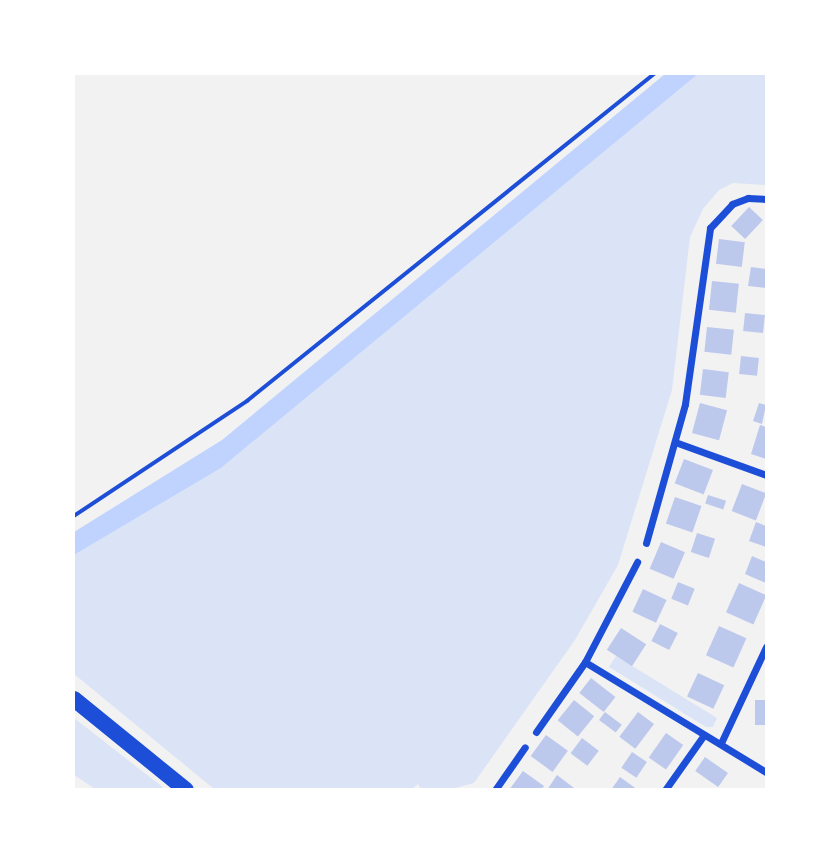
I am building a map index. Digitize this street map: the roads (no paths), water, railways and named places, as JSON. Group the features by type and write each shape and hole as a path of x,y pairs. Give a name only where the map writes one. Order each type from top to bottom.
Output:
{"highway":[{"path":"74,699 186,789"}],"street":[{"path":"646,543 675,442 692,369 709,228 732,204 748,198 766,199"},
{"path":"675,442 766,475"},
{"path":"536,732 585,662 637,562"},
{"path":"720,743 766,647"},
{"path":"585,662 766,772"},
{"path":"665,789 704,735"},
{"path":"495,789 525,747"}],"water":[{"path":"665,74 698,74 221,468 74,555 74,532 222,440"}]}
